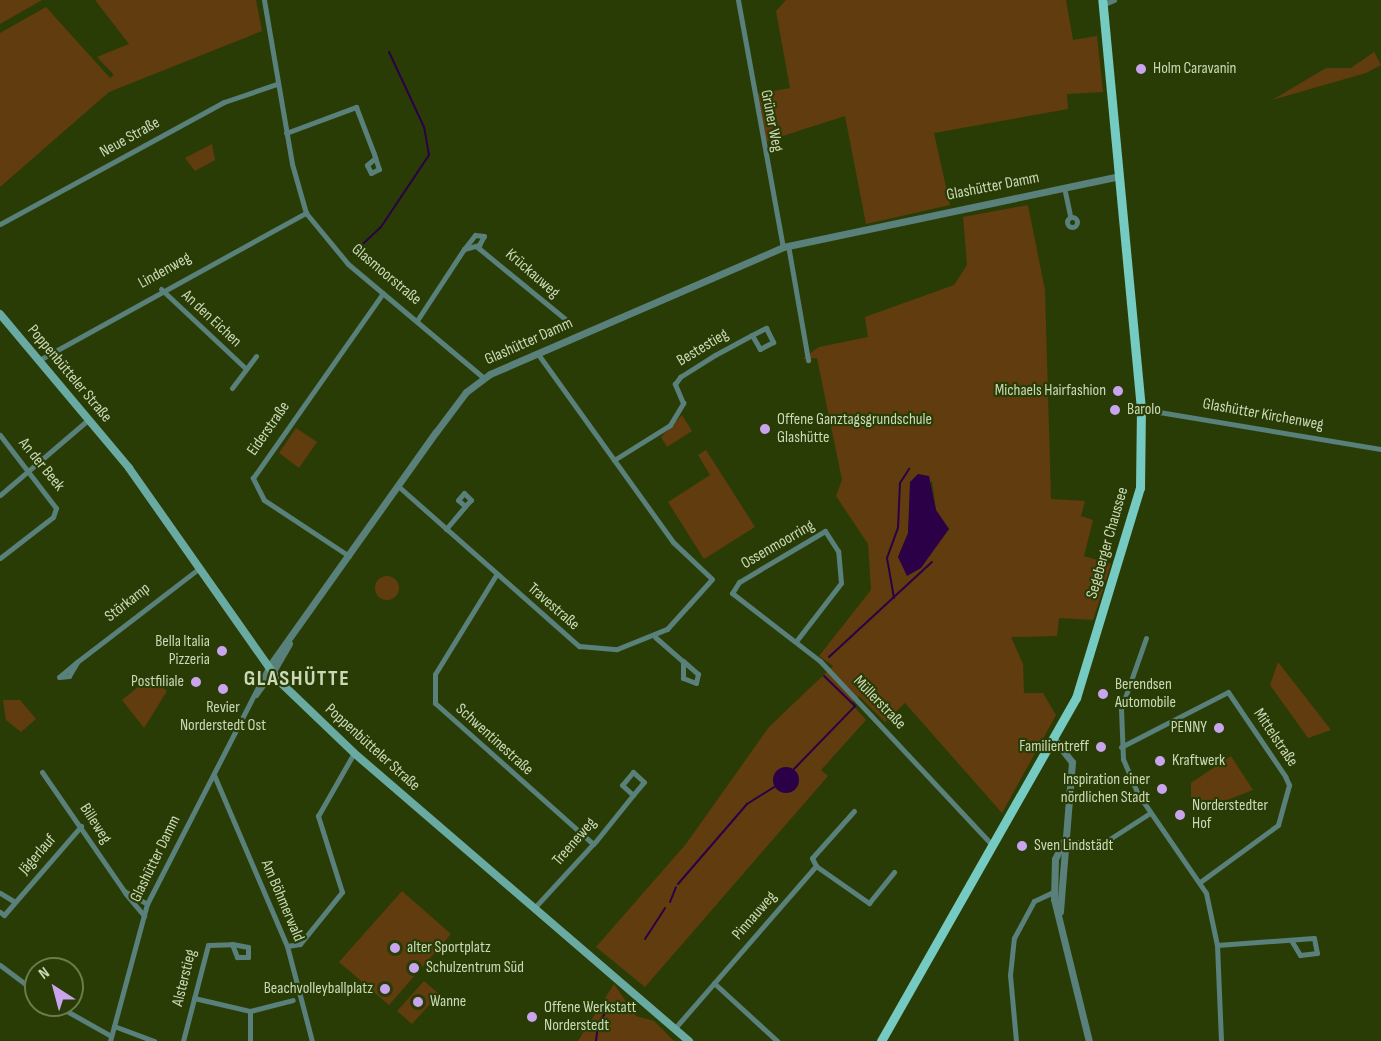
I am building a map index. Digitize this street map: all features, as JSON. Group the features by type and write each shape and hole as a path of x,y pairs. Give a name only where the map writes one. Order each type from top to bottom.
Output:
{"main road":[{"name":"Segeberger Chaussee","path":"881,1041 1054,739 1088,670 1140,488 1141,409 1102,3"},
{"name":"Poppenbütteler Straße","path":"0,314 41,359 89,419 270,671 354,753 536,906 690,1041"}],"street":[{"name":"Glasmoorstraße","path":"264,0 286,133 306,213 348,264 418,319 484,378"},
{"name":"Grüner Weg","path":"738,0 785,246"},
{"path":"1102,3 1114,0"},
{"name":"Neue Straße","path":"0,224 224,102 277,84"},
{"path":"286,133 356,107 375,158"},
{"name":"Glashütter Damm","path":"110,1039 147,904 253,699 349,555 466,392 484,378 537,353 785,246 1119,176"},
{"name":"Glashütter Damm","path":"1064,187 1070,215"},
{"name":"Lindenweg","path":"41,359 161,289 306,213"},
{"path":"418,319 464,249 482,235 476,246 464,249"},
{"name":"Krückauweg","path":"476,246 570,323"},
{"path":"785,246 808,360"},
{"name":"An den Eichen","path":"161,289 244,367"},
{"name":"Eiderstraße","path":"349,555 264,500 253,478 382,293"},
{"name":"Bestestieg","path":"614,460 670,425 683,403 675,384 680,377 752,335"},
{"path":"537,353 614,460"},
{"name":"An den Eichen","path":"232,388 244,367 256,356"},
{"name":"Glashütter Kirchenweg","path":"1141,409 1381,449"},
{"path":"0,495 89,419"},
{"name":"An der Beek","path":"0,435 55,502 55,513 0,558"},
{"name":"Travestraße","path":"398,486 579,646 617,649 655,637 712,579 673,542 614,460"},
{"path":"446,529 465,506"},
{"name":"Ossenmoorring","path":"732,593 739,582 825,531 838,550 841,583 796,640"},
{"name":"Störkamp","path":"77,662 198,569"},
{"name":"Schwentinestraße","path":"496,575 435,674 435,703 593,844"},
{"name":"Müllerstraße","path":"732,593 796,640 993,846"},
{"path":"655,637 683,661"},
{"path":"1146,638 1122,709 1121,747 1128,777 1150,813 1200,882 1216,945 1221,1041"},
{"name":"Mittelstraße","path":"1121,747 1228,692 1285,776 1289,784 1278,825 1200,882"},
{"path":"1054,739 1072,762 1063,842 1059,920"},
{"path":"287,945 300,944 342,892 318,816 354,753"},
{"name":"Billeweg","path":"42,772 124,891 144,916"},
{"name":"Am Böhmerwald","path":"214,775 287,945 312,1041"},
{"name":"Treeneweg","path":"536,906 593,844 633,795"},
{"name":"Pinnauweg","path":"675,1028 816,866 813,858 854,811"},
{"path":"1063,842 1105,842 1150,813"},
{"name":"Jägerlauf","path":"0,912 4,915 81,826"},
{"path":"1063,842 1055,859 1053,892 1089,1041"},
{"path":"816,866 869,903 894,872"},
{"name":"Billeweg","path":"124,891 147,904"},
{"path":"1016,1041 1010,975 1018,927 1034,901 1053,892"},
{"path":"0,893 15,902"},
{"path":"1216,945 1314,938 1317,953 1300,955 1291,940"},
{"name":"Alsterstieg","path":"183,1041 208,945 232,944"},
{"path":"0,965 24,983"},
{"path":"714,983 777,1041"},
{"path":"195,998 250,1011 293,1000"},
{"path":"250,1011 250,1041"},
{"path":"75,1017 110,1039"},
{"path":"114,1026 154,1041"}],"shaded area":[{"path":"0,0 42,0 0,24"},
{"path":"95,0 256,0 262,31 109,92 0,187 0,33 46,7 110,78 114,75 97,57 129,44"},
{"path":"786,0 1066,0 1073,40 1097,36 1103,92 1067,94 1068,109 934,133 950,205 866,224 845,116 764,142 756,94 790,88 776,11"},
{"path":"1374,52 1381,65 1366,73 1272,100 1326,68 1351,68"},
{"path":"212,144 215,160 195,171 185,158"},
{"path":"1028,205 1045,290 1051,499 1085,501 1081,516 1093,520 1084,556 1111,564 1093,620 1059,618 1057,636 1011,637 1023,664 1024,693 1043,693 1056,715 1002,813 905,703 885,722 859,696 851,703 866,720 821,770 828,776 645,987 596,947 686,844 769,727 833,666 819,656 871,590 868,544 836,496 842,480 817,358 802,359 819,347 868,337 865,317 954,285 967,265 963,217","holes":["932,481 936,510 949,529 914,570 898,557 908,533 911,500"]},
{"path":"682,415 692,431 667,447 661,437"},
{"path":"296,428 317,442 299,468 279,453"},
{"path":"706,450 755,527 704,559 668,502 710,475 698,455"},
{"path":"918,474 929,476 936,510 949,529 921,568 907,576 898,557 908,533 910,482"},
{"path":"387,576 396,579 399,588 396,597 387,600 378,597 375,588 378,579"},
{"path":"1278,662 1331,730 1308,738 1270,685"},
{"path":"149,678 167,691 144,728 122,700"},
{"path":"3,700 20,700 36,719 21,732 6,720"},
{"path":"1231,756 1253,790 1199,811 1191,800 1191,783"},
{"path":"786,767 795,771 799,780 795,789 786,793 777,789 773,780 777,771"},
{"name":"alter Sportplatz","path":"402,891 451,934 389,1005 339,962"},
{"name":"Wanne","path":"424,981 439,994 412,1024 397,1011"},
{"path":"614,984 636,1016 654,1021 674,1041 578,1041"}],"waterway":[{"path":"352,254 381,227 429,155 424,127 389,52"},
{"path":"894,598 887,558 898,528 900,483 909,469"},
{"path":"829,657 932,562"},
{"path":"793,770 855,706 824,676"},
{"path":"678,884 747,804 776,786"},
{"path":"670,902 676,887"},
{"path":"645,939 665,908"},
{"path":"596,1041 598,1024 611,1004"}],"place":[{"name":"Holm Caravanin","path":"1141,69"},
{"name":"Michaels Hairfashion","path":"1118,391"},
{"name":"Barolo","path":"1115,410"},
{"name":"Offene Ganztagsgrundschule Glashütte","path":"765,429"},
{"name":"Bella Italia Pizzeria","path":"222,651"},
{"name":"Postfiliale","path":"196,682"},
{"name":"Revier Norderstedt Ost","path":"223,689"},
{"name":"Berendsen Automobile","path":"1103,694"},
{"name":"PENNY","path":"1219,728"},
{"name":"Familientreff","path":"1101,747"},
{"name":"Kraftwerk","path":"1160,761"},
{"name":"Inspiration einer nördlichen Stadt","path":"1162,789"},
{"name":"Norderstedter Hof","path":"1180,815"},
{"name":"Sven Lindstädt","path":"1022,846"},
{"name":"alter Sportplatz","path":"395,948"},
{"name":"Schulzentrum Süd","path":"414,968"},
{"name":"Beachvolleyballplatz","path":"385,989"},
{"name":"Wanne","path":"418,1002"},
{"name":"Offene Werkstatt Norderstedt","path":"532,1017"}],"district":[{"name":"GLASHÜTTE","path":"297,679"}]}
